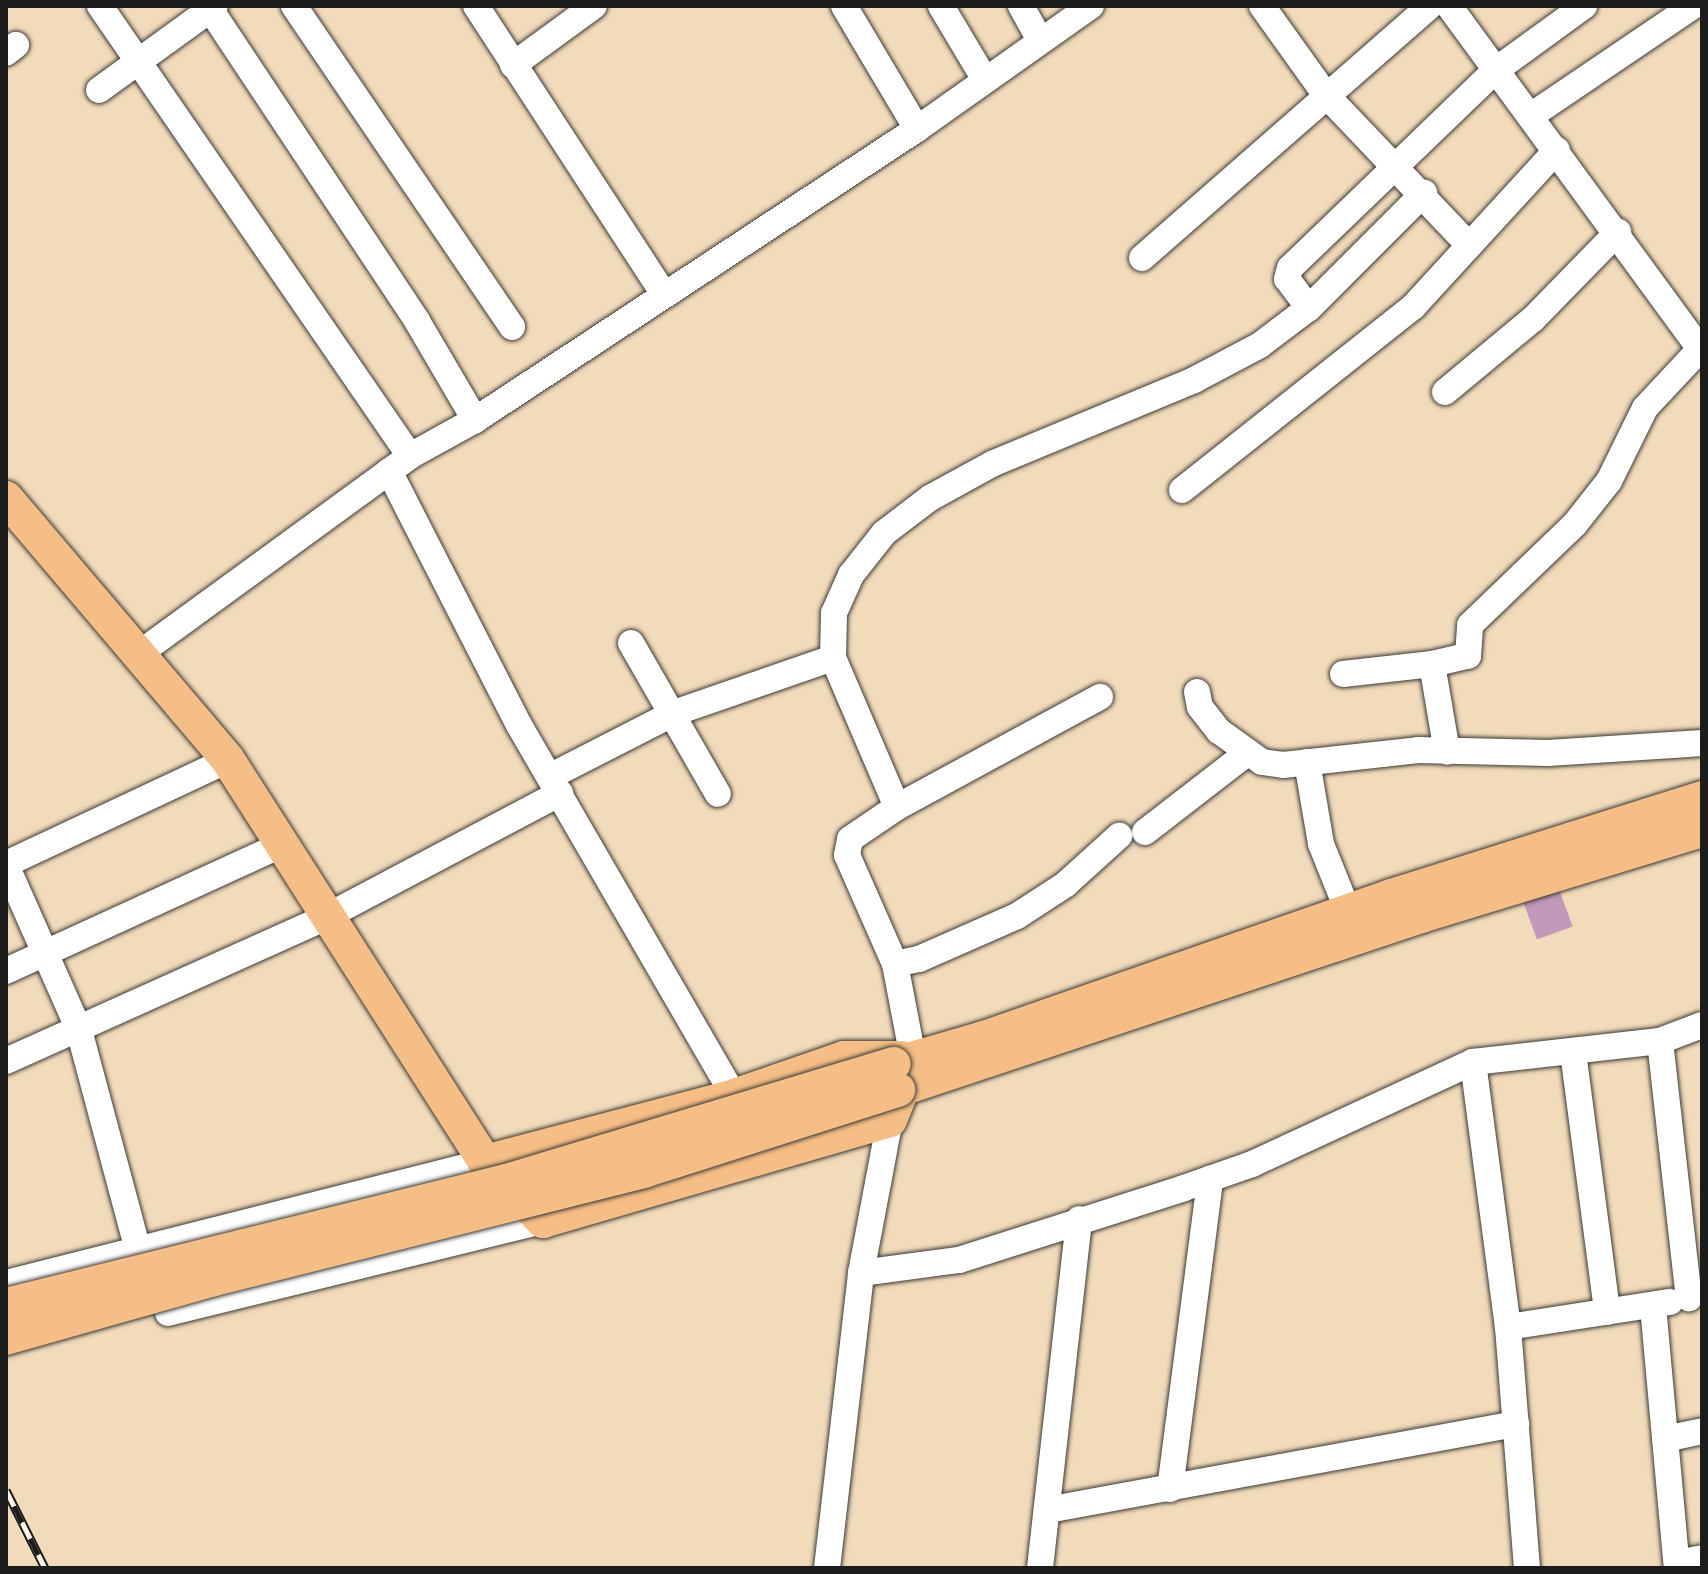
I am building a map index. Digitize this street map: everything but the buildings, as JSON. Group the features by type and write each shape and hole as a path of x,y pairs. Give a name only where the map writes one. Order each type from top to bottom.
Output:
{"main road":[{"path":"11,512 140,653 228,760 485,1162 543,1221 1348,911 1702,798"},
{"path":"6,1338 229,1275 644,1171 900,1084 1421,916 1702,830"},
{"path":"485,1162 734,1096 844,1058 900,1084"},
{"path":"6,1305 900,1084"}],"street":[{"path":"100,6 399,464 556,785 734,1096"},
{"path":"294,6 512,327"},
{"path":"476,6 664,294"},
{"path":"513,65 594,6"},
{"path":"844,6 917,129"},
{"path":"941,6 984,78"},
{"path":"1021,6 1039,38"},
{"path":"140,653 399,464 475,420 917,129 1039,38 1091,6"},
{"path":"1262,6 1325,94 1424,193 1469,245"},
{"path":"1142,258 1325,94 1430,6"},
{"path":"1343,674 1432,664 1468,656 1470,625 1584,513 1609,481 1633,425 1701,350 1618,232 1449,6"},
{"path":"1309,308 1287,273 1496,70 1584,6"},
{"path":"1532,115 1693,6"},
{"path":"99,90 211,7 417,321 475,420"},
{"path":"1182,490 1402,316 1557,150"},
{"path":"897,807 833,658 834,613 851,575 884,533 930,498 994,463 1194,380 1260,345 1309,308 1424,193"},
{"path":"1445,392 1533,319 1618,232"},
{"path":"631,643 718,794"},
{"path":"6,1061 326,917 556,785 674,713 833,658"},
{"path":"1432,664 1447,752"},
{"path":"1197,692 1209,721 1246,754 1262,762 1307,762 1447,752 1548,753 1702,743"},
{"path":"827,1568 861,1273 900,1084 895,964 846,846 897,807 1100,697"},
{"path":"895,964 919,959 1017,916 1246,754"},
{"path":"138,1250 79,1030 6,864 228,760"},
{"path":"1307,762 1321,844 1348,911"},
{"path":"6,971 281,845"},
{"path":"861,1273 959,1260 1210,1179 1473,1062 1660,1041 1702,1025"},
{"path":"1508,1327 1653,1306 1695,1296 1660,1041"},
{"path":"1573,1052 1607,1312"},
{"path":"1473,1062 1508,1327 1527,1568"},
{"path":"6,1283 485,1162"},
{"path":"1170,1489 1210,1179"},
{"path":"1040,1568 1079,1219"},
{"path":"168,1313 543,1221"},
{"path":"1653,1306 1665,1439 1685,1563"},
{"path":"1047,1510 1516,1424"},
{"path":"1665,1439 1702,1431"}],"railway":[{"path":"6,1490 45,1568"}]}
